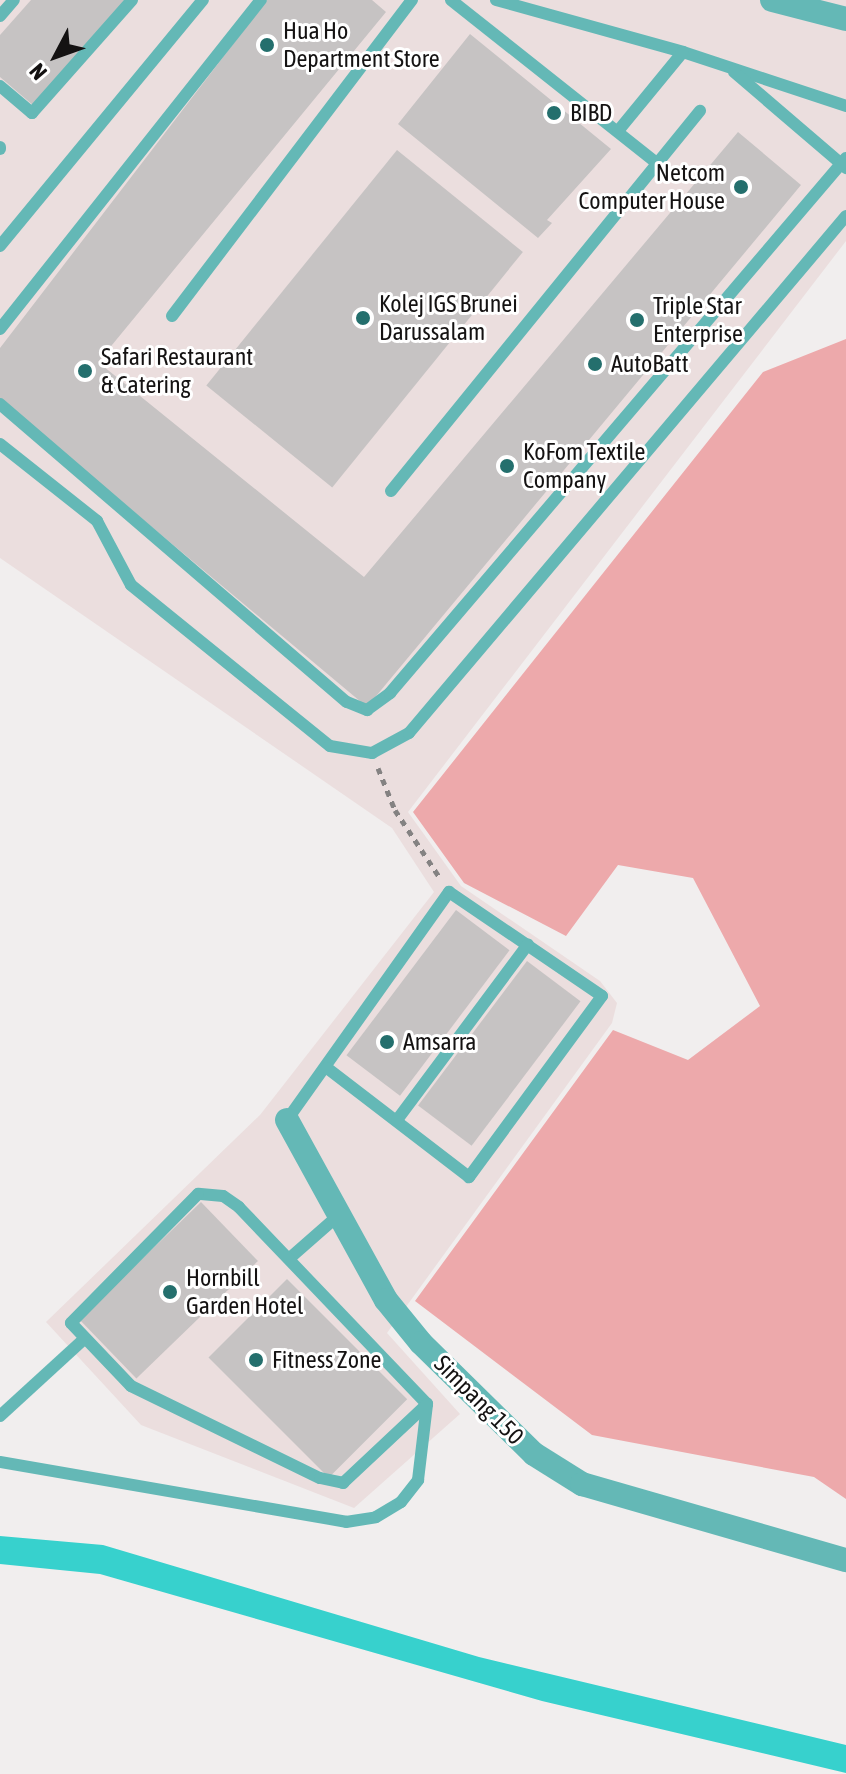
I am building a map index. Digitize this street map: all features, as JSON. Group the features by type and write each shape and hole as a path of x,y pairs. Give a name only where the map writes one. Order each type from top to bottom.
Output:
{"street":[{"path":"772,0 846,26"},
{"path":"821,15 846,19"},
{"name":"Simpang 150","path":"287,1120 386,1300 421,1343 534,1454 582,1484 846,1560"}],"lane":[{"path":"0,16 14,0"},
{"path":"0,86 32,113 132,0"},
{"path":"0,246 203,0"},
{"path":"0,329 261,0"},
{"path":"172,316 412,0"},
{"path":"451,0 657,163"},
{"path":"496,0 683,52 846,106"},
{"path":"618,131 683,52"},
{"path":"0,404 347,702 367,710 390,693 844,163 728,67"},
{"path":"391,491 700,111"},
{"path":"0,444 97,521 131,585 330,746 372,753 409,733 846,216"},
{"path":"327,1068 469,1177 602,996 449,892"},
{"name":"Simpang 150","path":"287,1120 327,1068 449,892"},
{"path":"397,1120 528,944"},
{"path":"0,1462 346,1522 376,1517 401,1502 418,1480 427,1404 291,1257 231,1201 223,1196 198,1194 71,1323 131,1386 320,1478 343,1483 427,1404"},
{"path":"291,1257 339,1215"},
{"path":"0,1416 85,1338"}],"path":[{"path":"372,753 395,810 449,892"}],"shaded area":[{"path":"0,0 846,0 846,241 408,812 461,886 600,981 617,1003 612,1023 387,1333 460,1414 354,1508 141,1425 46,1322 260,1115 434,892 392,828 0,558"},
{"path":"846,339 846,1499 814,1477 592,1435 415,1301 613,1030 688,1060 760,1006 693,878 618,865 566,936 464,883 413,812 763,372"}],"water":[{"path":"0,1536 103,1545 479,1657 846,1745 846,1773 542,1701 100,1574 0,1564"}],"building":[{"path":"31,0 126,0 34,106 0,77 0,35"},
{"path":"267,0 372,0 386,12 98,362 364,577 738,132 801,185 367,707 0,400 0,348"},
{"path":"470,34 611,149 547,220 552,223 538,238 398,124"},
{"name":"Kolej IGS Brunei Darussalam","path":"397,150 523,252 332,487 206,385"},
{"path":"456,910 510,950 400,1096 346,1055"},
{"path":"527,961 581,1001 472,1146 418,1106"},
{"name":"Hornbill Garden Hotel","path":"201,1202 258,1261 136,1378 79,1319"},
{"path":"287,1279 407,1399 329,1478 209,1357"}],"place":[{"name":"Hua Ho Department Store","path":"267,45"},
{"name":"BIBD","path":"554,113"},
{"name":"Netcom Computer House","path":"741,187"},
{"name":"Kolej IGS Brunei Darussalam","path":"363,318"},
{"name":"Triple Star Enterprise","path":"637,320"},
{"name":"AutoBatt","path":"595,364"},
{"name":"Safari Restaurant & Catering","path":"85,371"},
{"name":"KoFom Textile Company","path":"507,466"},
{"name":"Amsarra","path":"387,1042"},
{"name":"Hornbill Garden Hotel","path":"170,1292"},
{"name":"Fitness Zone","path":"256,1360"}]}
